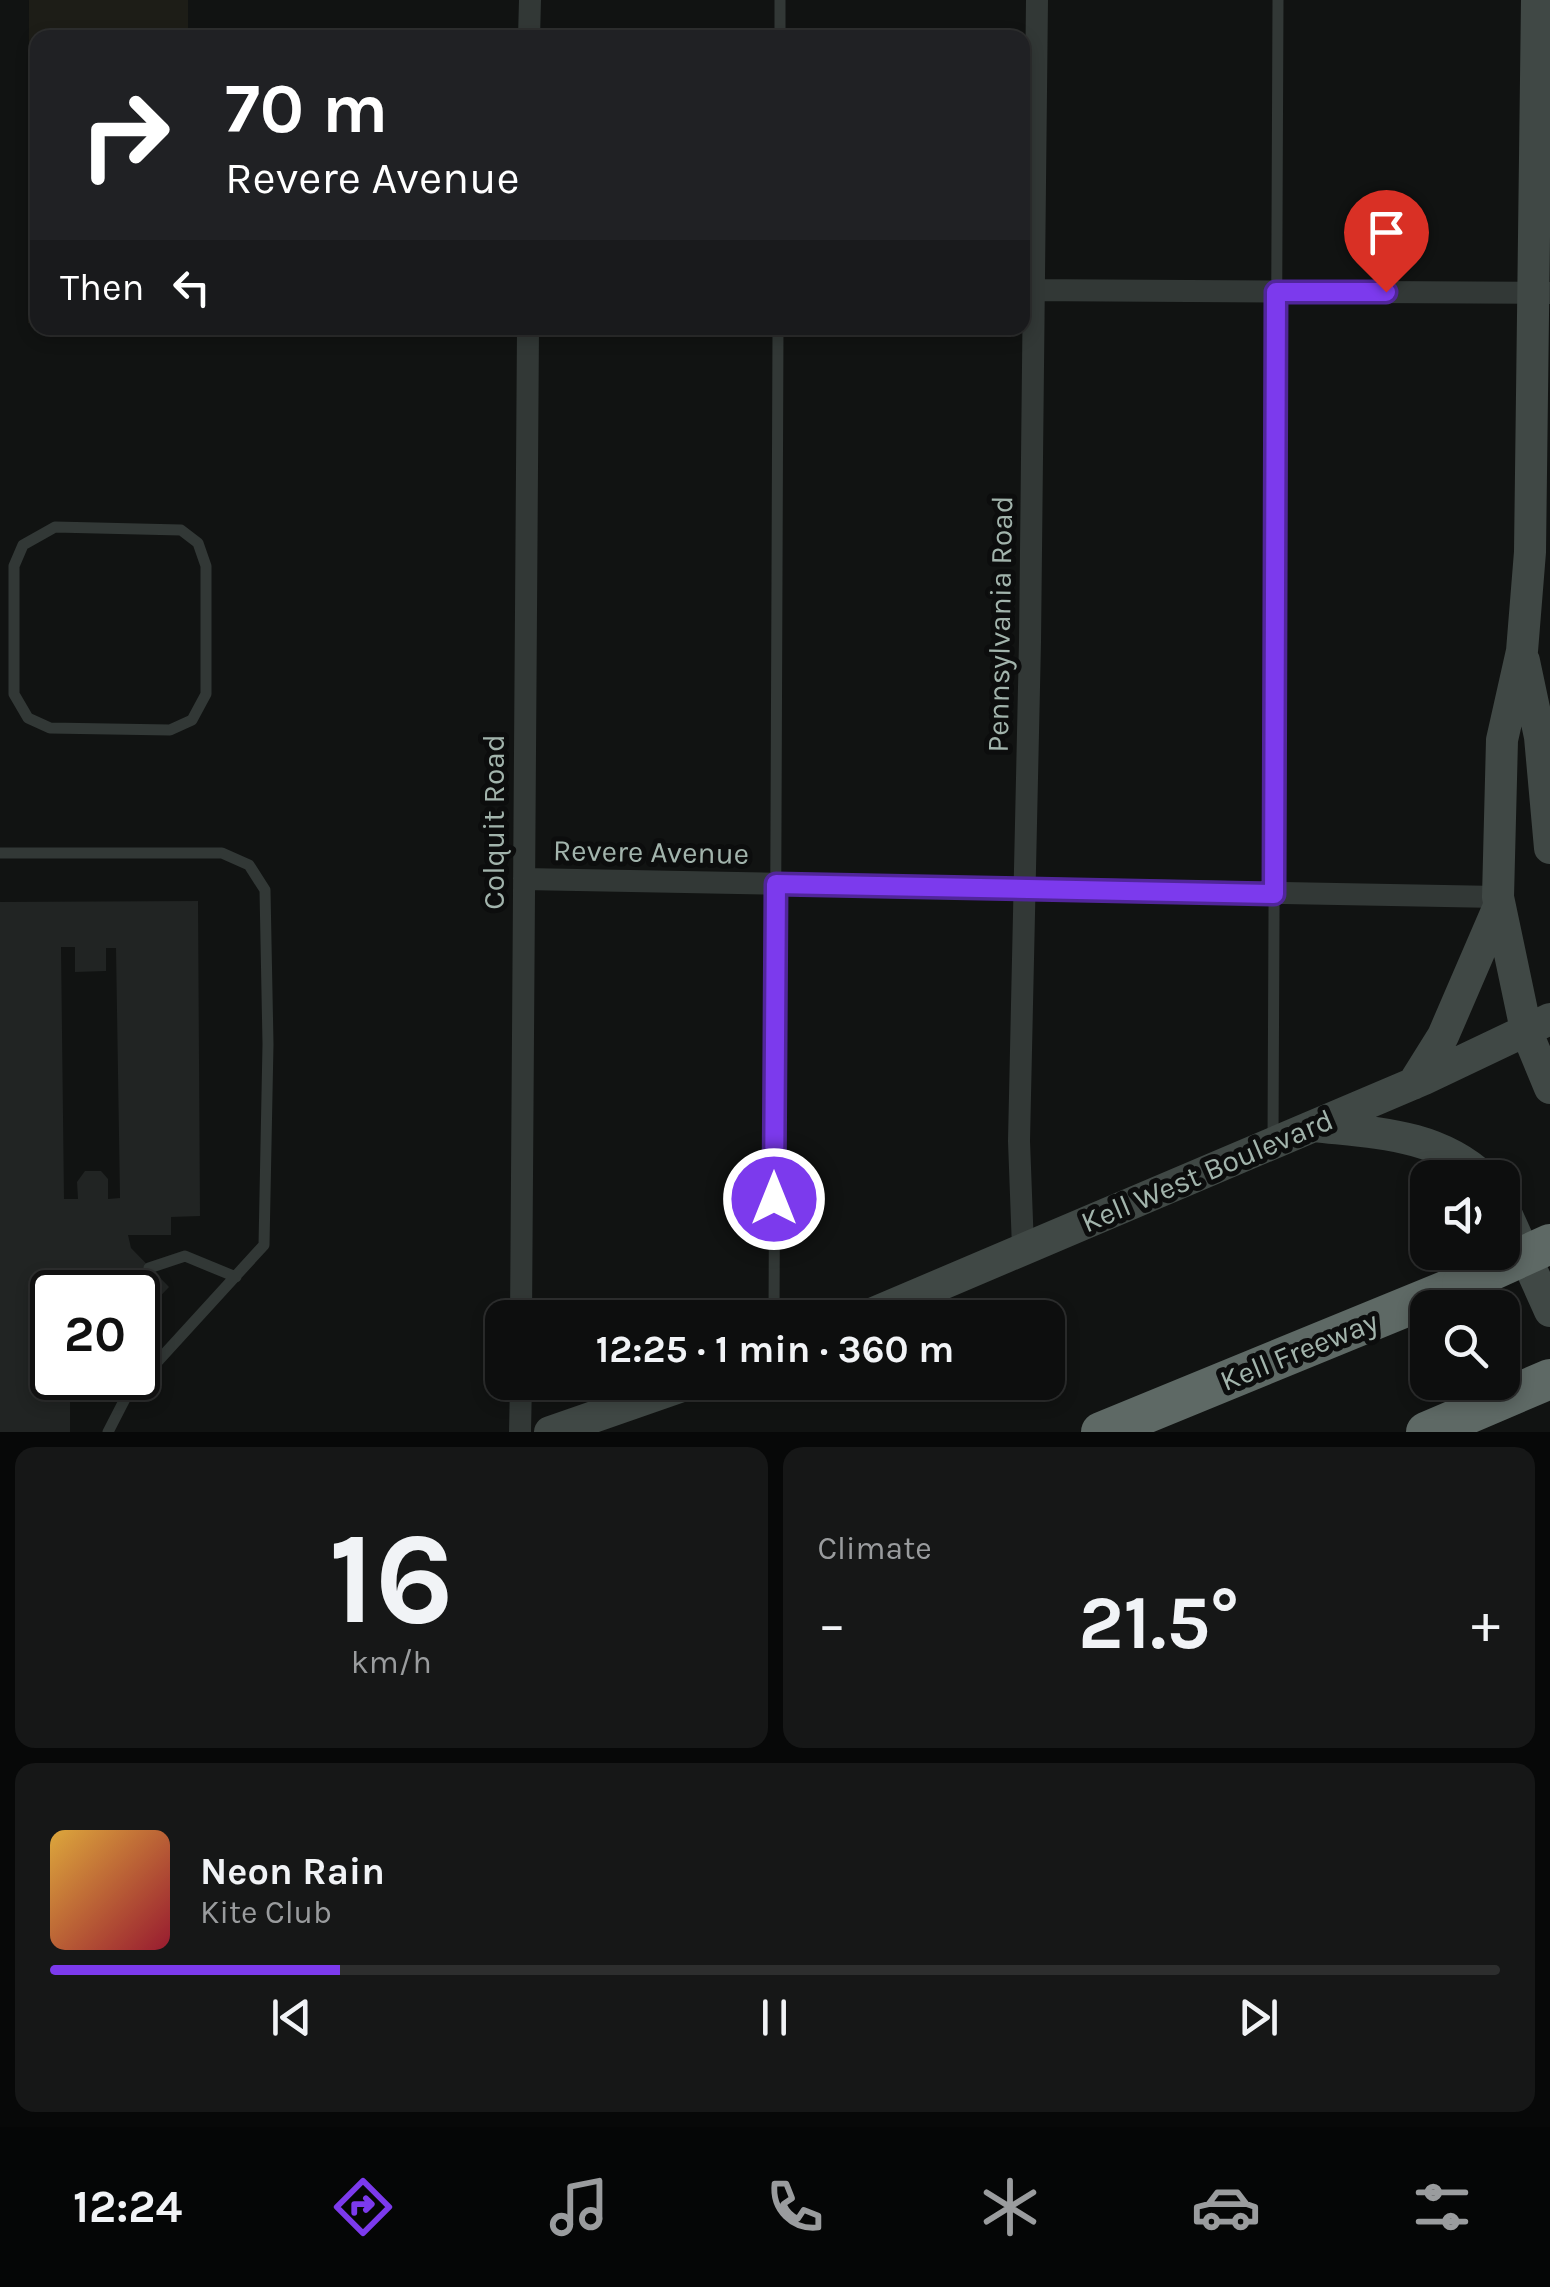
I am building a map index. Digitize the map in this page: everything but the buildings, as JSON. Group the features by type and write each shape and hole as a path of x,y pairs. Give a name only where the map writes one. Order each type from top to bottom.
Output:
{"highway":[{"name":"Kell Freeway","path":"1101,1432 1550,1244"},
{"path":"1426,1432 1534,1386"}],"main road":[{"path":"1537,0 1541,293 1530,552 1522,652 1502,740 1498,902 1538,1025 1550,1088"},
{"path":"1522,652 1540,737 1550,848"},
{"path":"1413,1084 1443,1036 1498,902"},
{"name":"Kell West Boulevard","path":"903,1300 1413,1084 1538,1025"},
{"path":"1313,1126 1412,1138 1465,1160"},
{"path":"1520,1244 1550,1310"},
{"path":"550,1432 642,1400"}],"street":[{"path":"530,0 530,30"},
{"name":"Pennsylvania Road","path":"1030,226 1037,0"},
{"path":"1030,290 1541,293"},
{"name":"Colquit Road","path":"521,1300 528,335"},
{"name":"Pennsylvania Road","path":"1023,1248 1019,1142 1028,335"},
{"name":"Revere Avenue","path":"524,879 1498,902"},
{"path":"520,1432 521,1400"}],"lane":[{"path":"780,0 780,30"},
{"path":"1273,1143 1278,0"},
{"path":"774,1300 778,335"},
{"path":"55,527 181,530 198,544 206,566 206,694 192,720 170,730 50,728 28,718 14,694 14,566 23,545 55,527"},
{"path":"0,694 14,694"},
{"path":"0,853 222,854 249,865 265,890 268,1044 264,1245 160,1359"},
{"path":"150,1268 185,1256 236,1277"},
{"path":"108,1432 124,1400"}],"shaded area":[{"path":"29,0 188,0 188,30 30,30 28,323"}],"route":[{"path":"774,1199 776,884 1274,894 1276,292 1386,292"}]}
